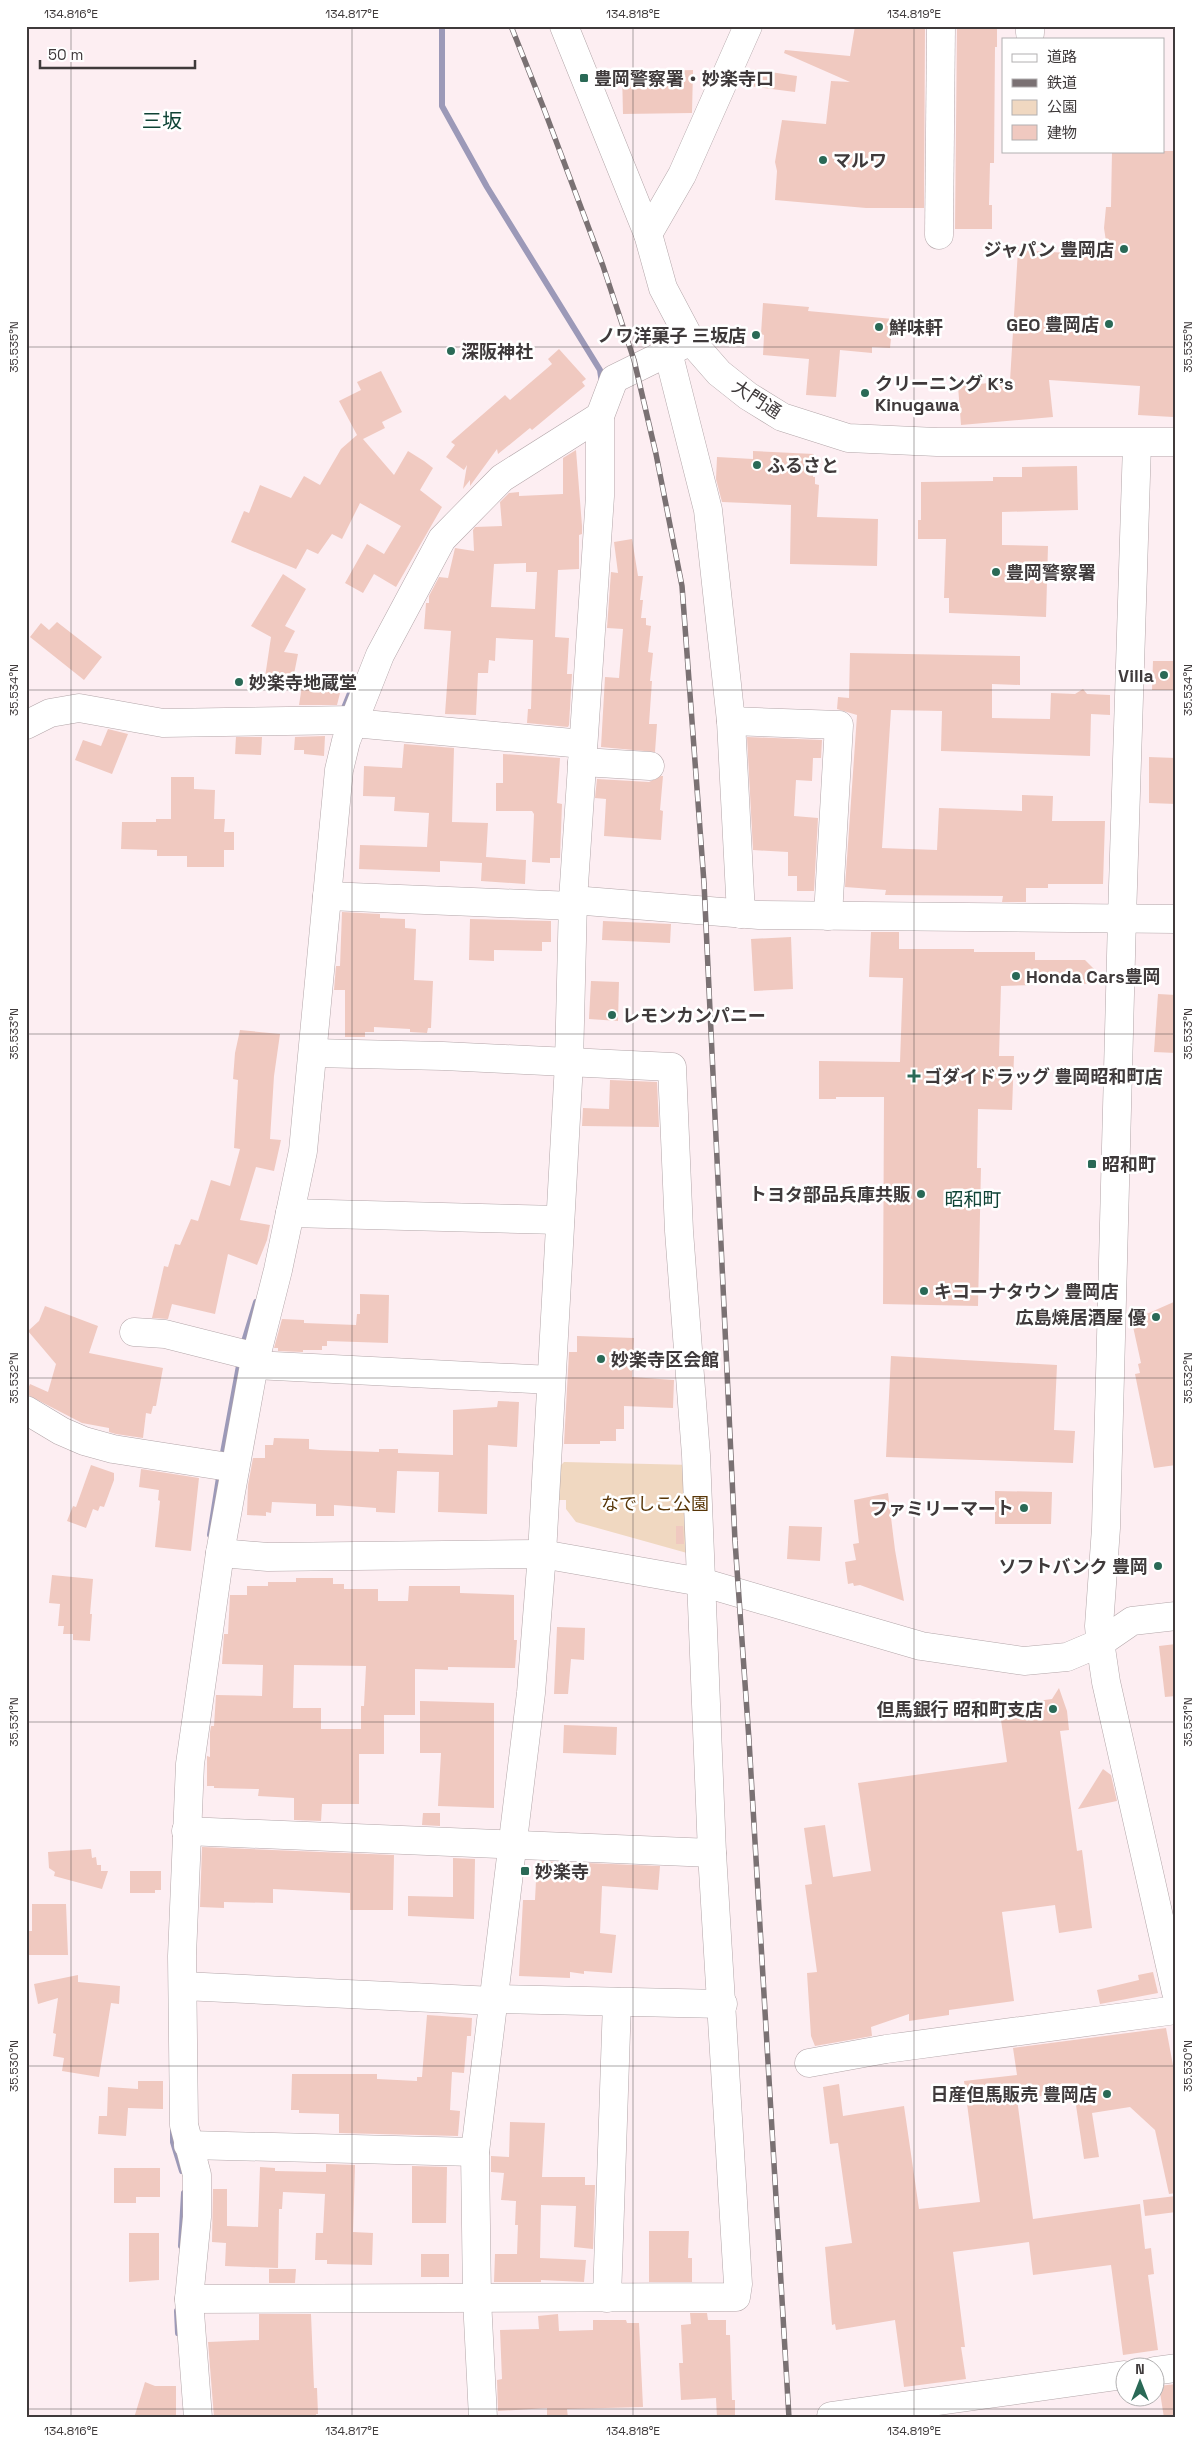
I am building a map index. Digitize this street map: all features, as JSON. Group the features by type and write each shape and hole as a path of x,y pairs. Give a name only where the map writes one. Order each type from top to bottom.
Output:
{"street":[{"name":"大門通","path":"564,26 648,234 679,346 719,373 748,396 782,417 848,438 928,442 1137,444 1176,442"},
{"path":"648,234 682,175 748,26"},
{"path":"939,235 941,26"},
{"path":"483,2418 477,2299 475,2152 531,1692 542,1554 569,1063 573,903 600,496 600,416 614,379 679,346 708,510 731,721 741,914"},
{"path":"198,2418 190,2299 197,2217 197,2174 184,2125 182,1956 190,1764 220,1553 235,1468 255,1361 303,1151 339,770 346,740 380,655 442,539 502,478 600,416"},
{"path":"1137,444 1108,1459 1100,1643 1106,1682 1176,1992"},
{"path":"26,725 50,713 79,708 163,723 354,722 583,753 650,766"},
{"path":"731,721 839,725 828,916"},
{"path":"327,896 573,903 741,914 1176,919"},
{"path":"190,2299 736,2297 738,2284 723,2004 712,1854 696,1455 679,1231 672,1067 443,1056 313,1053"},
{"path":"290,1213 560,1220"},
{"path":"134,1332 165,1334 255,1361 552,1380"},
{"path":"26,1410 69,1434 113,1450 235,1468"},
{"path":"220,1553 268,1557 542,1554 701,1582 930,1647 1024,1661 1067,1658 1100,1643 1132,1621 1176,1616"},
{"path":"186,1831 712,1854"},
{"path":"183,1986 494,2000 723,2004"},
{"path":"606,2298 617,2002"},
{"path":"810,2063 886,2049 1176,2010"},
{"path":"188,2145 475,2152"},
{"path":"831,2416 1114,2376"}],"green space":[{"name":"なでしこ公園","path":"564,1462 693,1465 687,1553 576,1522 566,1509 566,1500 558,1500 559,1467"}],"building":[{"path":"855,26 925,26 924,208 866,208 775,200 777,171 775,162 782,120 826,124 831,81 850,82 784,53 785,50 850,56"},
{"path":"957,26 997,26 997,47 995,47 994,163 990,163 989,205 992,205 992,229 955,229"},
{"path":"750,69 797,76 795,92 748,86"},
{"path":"693,70 692,113 623,114 622,72"},
{"path":"1176,151 1176,415 1173,417 1138,415 1140,386 1049,380 1053,417 961,425 958,386 1010,381 1018,250 1085,254 1085,247 1107,248 1104,228 1106,207 1111,207 1112,152"},
{"path":"763,303 809,307 808,311 893,319 890,348 872,347 872,353 840,350 836,397 806,395 809,359 763,355 764,335 761,334"},
{"path":"559,349 586,379 582,382 585,386 532,430 530,428 498,454 497,449 470,486 470,480 463,489 467,465 464,470 446,457 455,445 451,442 505,395 510,400 552,364 548,359"},
{"path":"381,371 402,412 382,422 385,428 363,439 394,475 408,451 433,468 420,490 442,507 396,587 374,574 363,593 345,583 367,544 384,554 401,526 360,503 342,539 332,534 318,554 307,549 296,569 231,542 244,511 249,513 260,485 291,498 304,476 320,485 341,449 357,435 339,401 361,390 357,382"},
{"path":"576,450 582,526 582,534 579,535 579,569 558,570 555,637 569,638 567,674 572,674 569,725 568,727 527,723 528,709 531,709 533,640 496,638 495,661 489,660 488,673 478,673 476,715 445,714 451,631 424,629 426,603 429,603 429,596 439,577 448,578 455,548 474,551 473,530 475,527 502,526 500,502 509,493 519,492 519,496 563,494 563,458","holes":["526,563 526,572 537,572 535,609 491,607 494,564"]},
{"path":"753,451 814,454 813,477 815,477 815,484 819,485 817,517 878,519 877,566 790,564 791,505 722,502 716,479 717,457 753,459"},
{"path":"1077,466 1078,510 1002,512 1002,545 1048,546 1046,617 949,613 949,598 944,598 946,539 918,539 918,520 921,520 921,482 993,481 993,477 1022,477 1022,467"},
{"path":"632,539 638,576 643,576 640,600 643,600 641,618 646,618 646,625 651,626 648,652 653,653 649,724 657,724 655,752 601,747 605,677 619,678 623,629 607,628 611,572 618,573 614,542"},
{"path":"283,574 306,589 285,626 295,631 284,652 298,654 293,679 271,675 267,685 264,684 271,637 251,626"},
{"path":"57,622 102,657 84,680 30,637 41,623 49,630"},
{"path":"850,653 1020,656 1020,685 992,684 992,718 1050,719 1051,693 1075,694 1083,689 1087,694 1110,695 1110,715 1091,714 1090,756 941,751 942,711 891,710 882,848 937,850 939,808 1022,811 1022,795 1053,796 1052,821 1105,821 1103,884 1048,884 1048,888 1026,888 1026,902 1002,902 1003,896 885,895 886,890 845,887 857,715 837,709 838,697 849,698"},
{"name":"Villa","path":"1153,661 1176,661 1176,690 1152,690"},
{"path":"302,686 340,693 337,705 299,705"},
{"path":"108,729 128,734 112,774 75,760 83,740 101,746"},
{"path":"325,736 324,756 304,754 304,750 294,750 295,737"},
{"path":"236,737 262,737 261,755 235,754"},
{"path":"747,737 822,740 821,758 813,758 812,781 796,780 794,816 818,818 814,891 797,891 797,876 788,876 788,852 753,850"},
{"path":"404,744 454,748 452,822 488,823 486,857 526,860 525,884 481,881 482,863 440,861 440,872 359,869 360,845 427,847 429,813 394,811 395,797 363,796 364,766 402,768"},
{"path":"503,754 560,758 557,803 562,804 560,858 550,858 550,863 532,862 534,814 532,811 496,811 496,783 503,783"},
{"path":"1149,757 1176,758 1176,804 1149,803"},
{"path":"663,776 660,810 663,811 661,840 604,836 606,799 595,798 597,779 649,782"},
{"path":"171,777 194,777 194,789 215,790 214,819 225,819 224,832 234,832 234,850 224,850 224,867 187,867 187,856 157,856 157,850 121,849 122,822 156,822 156,819 171,819"},
{"path":"342,912 380,914 380,918 405,919 405,928 416,929 414,980 433,981 431,1028 428,1028 427,1033 410,1032 410,1029 374,1027 374,1032 365,1032 365,1037 345,1037 345,990 334,990 336,966 340,966"},
{"path":"470,919 551,921 551,942 542,942 542,951 494,950 494,961 469,960"},
{"path":"603,921 671,924 670,943 602,940"},
{"path":"871,932 899,932 899,949 974,949 974,952 1035,952 1035,960 1085,960 1105,980 1105,984 1035,983 1035,985 1001,986 999,1056 1014,1056 1012,1110 978,1109 977,1168 981,1168 978,1306 883,1304 884,1097 819,1099 819,1061 900,1062 903,978 869,977"},
{"path":"791,937 793,989 754,991 751,939"},
{"path":"591,981 619,982 618,1021 589,1019"},
{"path":"1158,994 1176,995 1176,1053 1154,1052"},
{"path":"240,1030 280,1034 274,1076 270,1139 281,1140 274,1171 256,1167 240,1220 270,1225 267,1240 257,1265 228,1254 215,1314 172,1304 168,1319 152,1318 164,1266 168,1267 175,1244 180,1245 191,1219 198,1221 211,1180 230,1186 240,1149 234,1148 238,1080 233,1079 235,1053"},
{"path":"610,1080 657,1082 659,1127 582,1126 583,1108 609,1109"},
{"path":"360,1294 389,1295 388,1343 327,1341 327,1346 322,1346 322,1350 303,1350 303,1352 278,1351 278,1348 274,1348 282,1319 304,1320 304,1323 356,1325 357,1314 360,1314"},
{"path":"1176,1301 1176,1465 1154,1468 1135,1374 1140,1373 1138,1364 1141,1363 1132,1322"},
{"path":"45,1306 98,1326 89,1353 163,1368 156,1406 153,1406 151,1414 146,1413 143,1438 116,1434 109,1432 109,1428 82,1423 26,1394 30,1384 48,1392 56,1364 28,1331 39,1321"},
{"path":"577,1336 634,1338 632,1377 674,1380 673,1408 624,1406 624,1429 616,1429 616,1441 600,1441 600,1444 564,1444 569,1352 577,1352"},
{"path":"891,1356 1057,1365 1054,1430 1075,1431 1073,1463 886,1457"},
{"path":"498,1401 519,1402 517,1447 488,1445 487,1514 438,1512 439,1472 397,1471 395,1513 376,1512 376,1508 334,1505 334,1516 316,1516 316,1504 272,1502 271,1513 266,1512 266,1516 247,1515 248,1485 253,1458 265,1458 265,1445 273,1445 274,1438 309,1439 309,1449 379,1452 379,1449 398,1449 398,1453 453,1455 453,1410 497,1407"},
{"path":"91,1465 114,1473 114,1480 104,1507 100,1506 98,1511 93,1509 86,1528 67,1521 73,1506 76,1507"},
{"path":"141,1469 199,1478 191,1551 155,1547 160,1501 158,1500 159,1490 139,1487"},
{"name":"ファミリーマート","path":"995,1491 1052,1492 1051,1524 995,1524"},
{"path":"888,1493 904,1601 860,1585 848,1584 845,1562 856,1560 853,1544 859,1543 854,1500"},
{"path":"676,1526 683,1526 684,1544 676,1544"},
{"path":"789,1526 822,1527 820,1561 787,1559"},
{"path":"52,1575 93,1579 90,1641 73,1640 73,1634 63,1634 64,1626 58,1626 60,1604 49,1603"},
{"path":"296,1578 333,1578 333,1584 344,1584 344,1589 378,1589 378,1601 408,1601 409,1586 460,1586 460,1593 514,1595 514,1640 517,1640 515,1668 448,1667 448,1670 415,1669 415,1715 384,1715 384,1754 359,1754 359,1804 322,1804 321,1821 294,1820 294,1798 258,1796 259,1789 214,1788 214,1786 207,1786 207,1756 210,1757 210,1732 211,1726 214,1726 216,1695 262,1696 263,1665 222,1664 224,1634 228,1634 230,1595 247,1595 247,1586 268,1586 268,1582 296,1582","holes":["294,1665 366,1666 364,1706 361,1706 361,1729 321,1729 321,1708 293,1708"]},
{"path":"557,1627 585,1628 584,1660 571,1659 568,1694 554,1694"},
{"path":"1176,1644 1176,1696 1165,1697 1159,1646"},
{"path":"1059,1688 1067,1711 1069,1730 1060,1731 1077,1851 1082,1850 1092,1928 1059,1933 1055,1905 1002,1912 1014,2001 949,2010 949,2015 909,2021 909,2014 871,2027 872,2036 815,2046 811,2036 807,1973 817,1972 805,1885 812,1884 804,1828 825,1825 833,1877 871,1871 858,1783 1007,1762 999,1706 1052,1699"},
{"path":"420,1701 494,1703 494,1808 438,1806 441,1753 420,1753"},
{"path":"564,1725 617,1727 616,1755 563,1753"},
{"path":"1103,1769 1111,1775 1117,1801 1078,1809"},
{"path":"423,1813 440,1813 440,1826 422,1825"},
{"path":"202,1847 394,1855 393,1910 350,1910 350,1893 273,1889 273,1903 224,1902 224,1908 200,1907"},
{"path":"91,1849 92,1858 96,1857 97,1865 101,1865 101,1871 108,1871 102,1889 54,1876 55,1872 49,1868 48,1852"},
{"path":"453,1858 475,1859 474,1919 408,1916 408,1896 453,1897"},
{"path":"537,1861 660,1866 658,1890 602,1886 600,1933 616,1935 612,1973 584,1971 584,1974 570,1972 570,1978 519,1976 523,1900 535,1900"},
{"path":"130,1871 161,1871 161,1890 155,1890 155,1893 130,1893"},
{"path":"32,1904 66,1904 68,1955 28,1955 28,1931 32,1931"},
{"path":"1153,1972 1158,1993 1100,2004 1097,1990 1139,1980 1138,1975"},
{"path":"78,1975 78,1982 120,1986 119,2004 111,2003 99,2077 62,2071 64,2058 53,2056 56,2034 53,2033 58,1998 38,2004 34,1984"},
{"path":"427,2015 472,2018 471,2036 467,2036 464,2073 452,2072 450,2110 460,2111 458,2136 339,2133 339,2114 299,2113 299,2110 291,2110 292,2074 377,2074 377,2079 417,2081 417,2077 422,2077"},
{"path":"1166,2028 1176,2081 1176,2193 1169,2194 1155,2130 1130,2107 1092,2113 1099,2157 1084,2159 1074,2092 1017,2099 1033,2219 1140,2204 1145,2249 1151,2248 1154,2274 1148,2275 1158,2350 1123,2355 1111,2265 1033,2275 1029,2242 953,2252 965,2347 961,2347 966,2379 904,2387 895,2320 836,2330 835,2324 832,2325 825,2247 852,2243 838,2143 830,2144 823,2087 839,2084 843,2116 904,2106 919,2209 980,2202 964,2081 1017,2075 1013,2048"},
{"path":"138,2081 163,2081 163,2109 128,2108 126,2136 98,2134 99,2116 107,2116 108,2087 138,2089"},
{"path":"510,2122 545,2123 542,2177 585,2177 585,2185 595,2185 593,2249 574,2247 576,2206 541,2205 540,2258 586,2260 584,2282 541,2280 541,2282 494,2282 495,2254 517,2254 518,2225 515,2225 516,2201 501,2200 504,2173 491,2172 491,2156 509,2157"},
{"path":"326,2164 355,2165 353,2232 373,2233 372,2265 327,2264 327,2260 315,2260 316,2233 323,2233 325,2194 283,2192 282,2209 279,2209 278,2268 225,2266 226,2243 212,2242 213,2189 227,2189 227,2226 258,2227 260,2167 275,2168 275,2171 326,2172"},
{"path":"412,2166 447,2167 446,2223 412,2223"},
{"path":"114,2168 160,2168 160,2197 136,2197 136,2203 114,2203"},
{"path":"1176,2196 1176,2212 1145,2216 1143,2200"},
{"path":"649,2231 689,2231 688,2258 692,2258 692,2282 649,2282"},
{"path":"129,2233 159,2233 159,2280 129,2282"},
{"path":"421,2254 449,2254 449,2277 421,2277"},
{"path":"269,2269 296,2269 295,2283 269,2283"},
{"path":"690,2313 707,2313 708,2320 726,2320 726,2335 730,2335 732,2400 735,2400 735,2418 717,2418 716,2398 681,2400 679,2363 683,2363 681,2325 691,2324"},
{"path":"259,2314 311,2314 314,2388 317,2388 318,2414 316,2414 316,2418 214,2417 208,2342 259,2340"},
{"path":"558,2314 559,2331 593,2330 593,2320 626,2320 627,2323 639,2323 643,2407 567,2409 568,2418 547,2418 547,2408 498,2411 497,2380 502,2379 500,2330 539,2329 538,2316"},
{"path":"145,2382 155,2386 176,2386 176,2418 134,2418"},
{"path":"1176,2384 1176,2418 1164,2418 1162,2406 1164,2406 1164,2385"}],"waterway":[{"path":"442,26 442,106 487,187 600,370 602,383"},
{"path":"342,713 357,676"},
{"path":"242,1348 256,1302"},
{"path":"222,1458 240,1360"},
{"path":"210,1535 220,1471"},
{"path":"173,2130 173,2142 182,2171"},
{"path":"181,2246 184,2193"},
{"path":"177,2311 178,2333"}],"railway":[{"path":"511,26 603,266 634,360 656,454 682,586 704,883 735,1541 749,1740 789,2418"}],"place":[{"name":"豊岡警察署・妙楽寺口","path":"584,78"},
{"name":"マルワ","path":"823,160"},
{"name":"ジャパン 豊岡店","path":"1124,249"},
{"name":"GEO 豊岡店","path":"1109,324"},
{"name":"鮮味軒","path":"879,327"},
{"name":"ノワ洋菓子 三坂店","path":"756,335"},
{"name":"深阪神社","path":"451,351"},
{"name":"クリーニング K's Kinugawa","path":"865,393"},
{"name":"ふるさと","path":"757,465"},
{"name":"豊岡警察署","path":"996,572"},
{"name":"Villa","path":"1164,675"},
{"name":"妙楽寺地蔵堂","path":"239,682"},
{"name":"Honda Cars豊岡","path":"1016,976"},
{"name":"レモンカンパニー","path":"612,1015"},
{"name":"ゴダイドラッグ 豊岡昭和町店","path":"914,1076"},
{"name":"昭和町","path":"1092,1164"},
{"name":"トヨタ部品兵庫共販","path":"921,1194"},
{"name":"キコーナタウン 豊岡店","path":"924,1291"},
{"name":"広島焼居酒屋 優","path":"1156,1317"},
{"name":"妙楽寺区会館","path":"601,1359"},
{"name":"ファミリーマート","path":"1024,1508"},
{"name":"ソフトバンク 豊岡","path":"1158,1566"},
{"name":"但馬銀行 昭和町支店","path":"1053,1709"},
{"name":"妙楽寺","path":"525,1871"},
{"name":"日産但馬販売 豊岡店","path":"1107,2094"}],"district":[{"name":"三坂","path":"162,121"},
{"name":"昭和町","path":"973,1199"}]}
